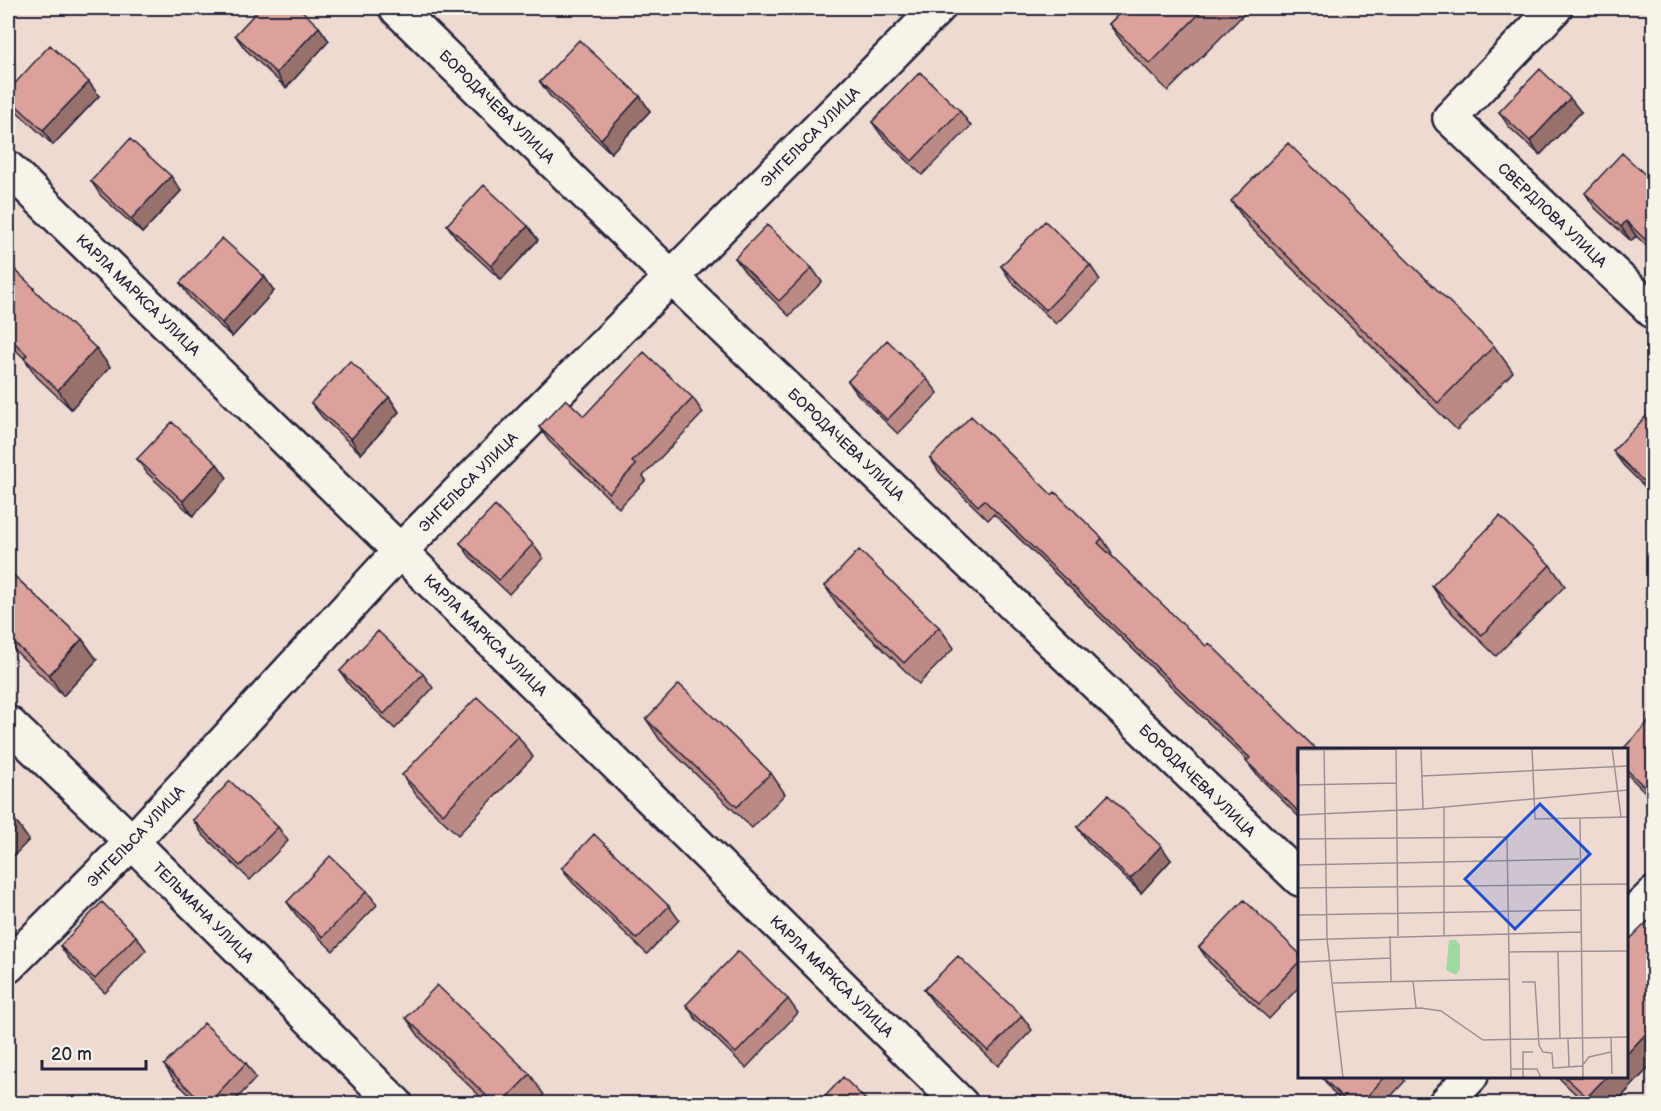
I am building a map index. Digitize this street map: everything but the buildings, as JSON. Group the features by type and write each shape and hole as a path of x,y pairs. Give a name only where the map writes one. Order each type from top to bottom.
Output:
{"street":[{"name":"БОРОДАЧЕВА УЛИЦА","path":"396,8 672,278 1298,878"},
{"name":"ЭНГЕЛЬСА УЛИЦА","path":"8,966 132,842 400,551 938,8"},
{"name":"СВЕРДЛОВА УЛИЦА","path":"1555,8 1450,118 1653,312"},
{"name":"КАРЛА МАРКСА УЛИЦА","path":"8,168 961,1104"},
{"name":"ТЕЛЬМАНА УЛИЦА","path":"8,723 132,842 396,1104"},
{"path":"1628,919 1653,894"},
{"path":"1445,1104 1470,1078"}]}
